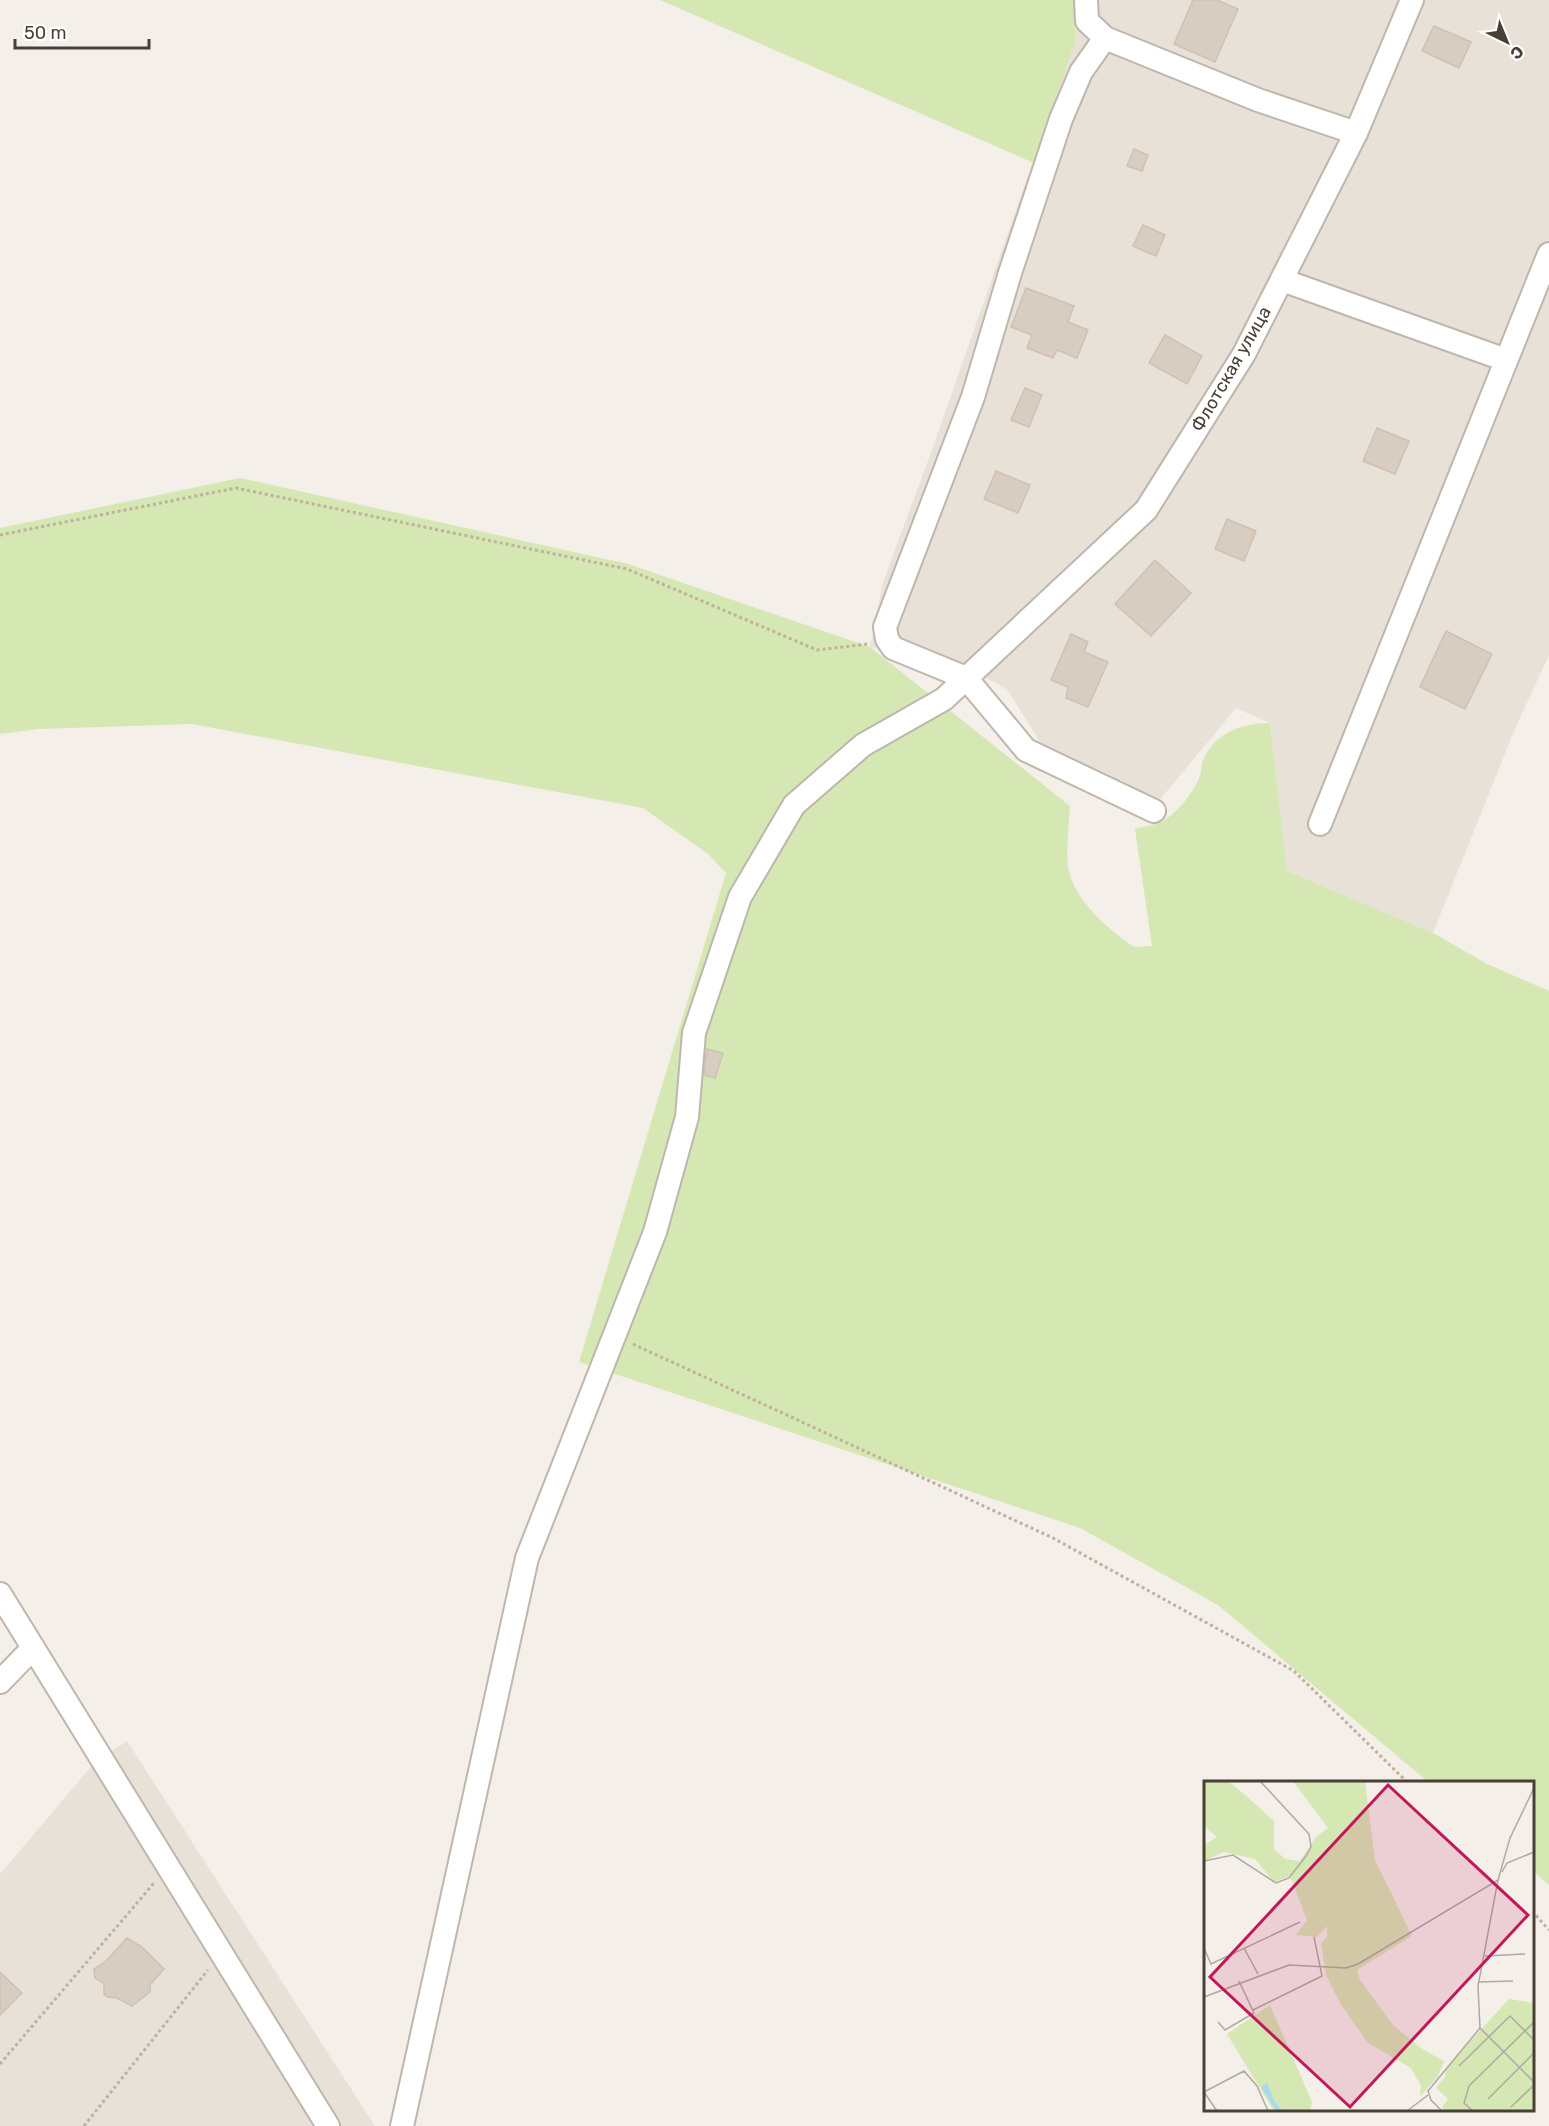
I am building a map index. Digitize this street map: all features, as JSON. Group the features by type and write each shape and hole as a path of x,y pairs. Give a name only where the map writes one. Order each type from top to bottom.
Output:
{"street":[{"path":"1086,0 1087,21 1106,38 1258,100 1356,133"},
{"name":"Флотская улица","path":"402,2126 527,1558 656,1232 687,1117 694,1033 740,897 794,805 863,745 944,699 1146,510 1244,354 1356,133 1412,0"},
{"path":"1106,38 1081,72 1061,119 1010,273 973,398 942,486 885,627 886,639 893,648 966,678 1026,750 1154,811"},
{"path":"1320,824 1549,254"},
{"path":"1282,280 1506,360"},
{"path":"0,1594 328,2126"},
{"path":"0,1682 33,1648"}],"path":[{"path":"0,535 236,488 627,569 817,650 874,643 893,648"},
{"path":"615,1336 1053,1538 1294,1671 1406,1781"},
{"path":"0,2064 167,1868"},
{"path":"1534,1912 1549,1930"},
{"path":"84,2126 221,1955"}],"shaded area":[{"path":"1075,0 1549,0 1549,655 1514,731 1433,933 1287,871 1270,723 1236,708 1158,802 1041,744 1007,689 967,668 870,647 883,582 929,458 1075,42"},
{"path":"127,1741 375,2126 0,2126 0,1874 96,1761"}],"green space":[{"path":"660,0 1075,0 1075,42 1034,163"},
{"path":"240,478 628,564 870,647 1070,806 1067,851 1071,879 1084,902 1093,912 1113,932 1134,947 1152,946 1135,829 1163,821 1181,805 1201,774 1203,760 1209,749 1223,736 1241,727 1270,723 1287,871 1433,933 1487,964 1549,991 1549,1885 1534,1872 1534,1781 1427,1781 1218,1605 1080,1528 579,1362 726,873 708,854 643,808 192,724 39,729 0,734 0,528"}],"building":[{"path":"1193,0 1217,0 1238,9 1215,62 1174,44"},
{"path":"1434,26 1471,42 1459,68 1422,51"},
{"path":"1134,149 1148,155 1142,171 1127,166"},
{"path":"1143,225 1165,235 1156,256 1133,246"},
{"path":"1026,288 1074,306 1068,322 1088,330 1077,358 1057,350 1053,358 1027,348 1032,335 1011,327"},
{"path":"1165,335 1202,356 1187,384 1149,363"},
{"path":"1025,388 1042,395 1029,427 1011,420"},
{"path":"1377,428 1409,441 1395,474 1363,461"},
{"path":"996,471 1030,485 1018,513 984,499"},
{"path":"1227,519 1256,531 1244,561 1215,549"},
{"path":"1155,560 1191,593 1151,636 1115,604"},
{"path":"1446,631 1492,654 1465,709 1420,687"},
{"path":"1071,634 1088,642 1084,652 1108,662 1088,707 1066,698 1068,687 1051,680"},
{"path":"707,1049 723,1053 715,1078 704,1075"},
{"path":"127,1938 142,1947 164,1969 150,1985 150,1992 132,2006 117,1998 107,1997 104,1994 104,1983 95,1978 94,1969 104,1963"},
{"path":"0,1972 22,1993 0,2015"}]}
